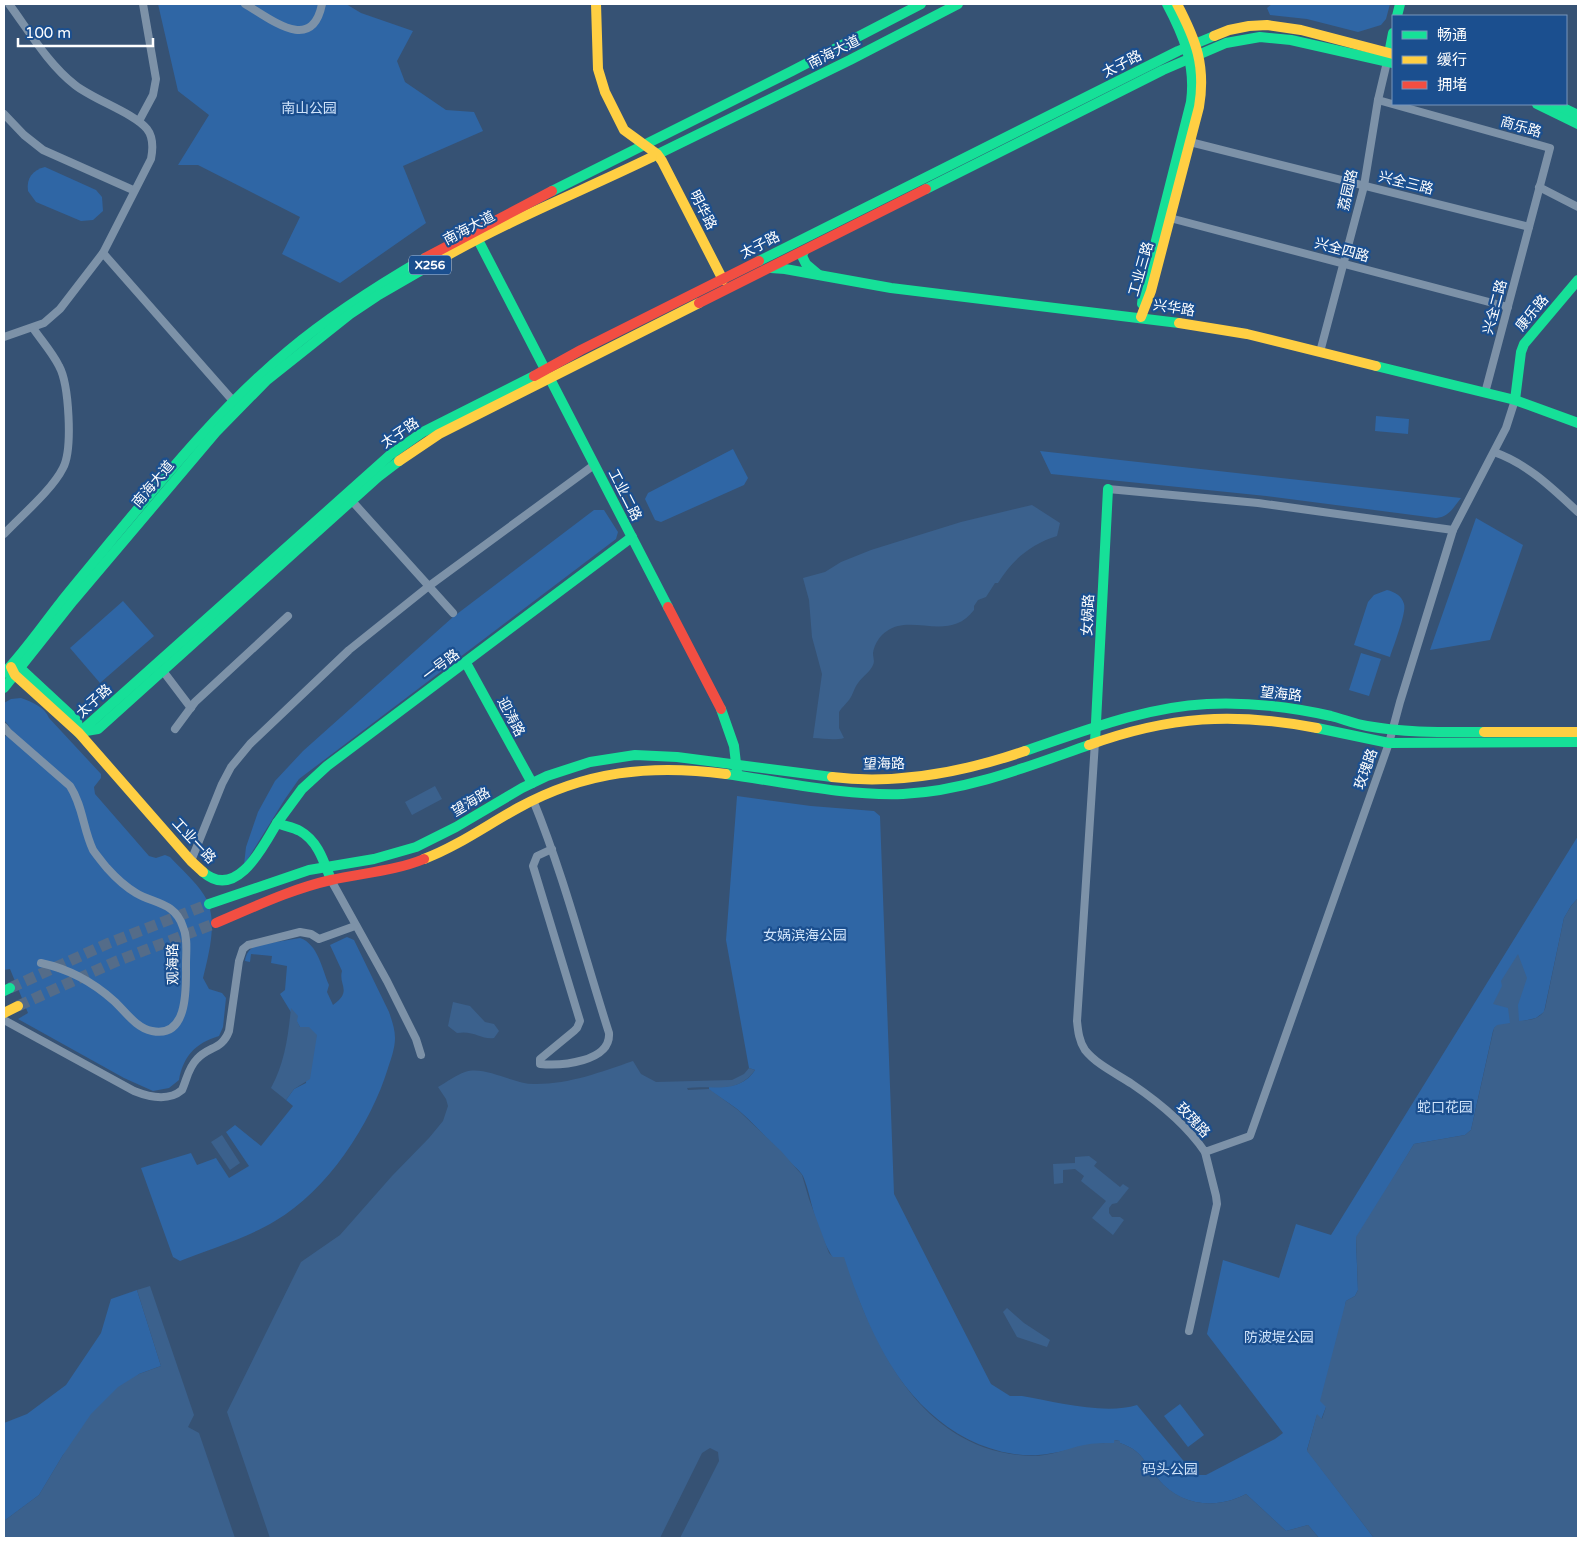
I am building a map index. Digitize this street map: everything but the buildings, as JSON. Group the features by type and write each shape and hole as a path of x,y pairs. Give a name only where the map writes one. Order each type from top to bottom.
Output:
{"main road":[{"path":"596,4 598,69 603,86 624,130 657,154"},
{"name":"南海大道","path":"4,688 13,671 78,580 186,452 234,402 289,350 344,308 408,267 475,235 643,145 843,46 921,4"},
{"name":"南海大道","path":"13,671 192,459 233,414 268,380 327,332 377,296 475,235 595,185 850,60 958,4"},
{"name":"工业三路","path":"1167,4 1192,45"},
{"name":"工业三路","path":"1141,317 1151,290 1190,142 1203,84 1202,69 1195,55 1177,4"},
{"name":"太子路","path":"79,733 98,729 397,462 427,441 548,375 581,350 1192,45 1240,28 1267,25 1301,30 1391,58"},
{"name":"太子路","path":"79,733 390,455 406,443 437,425 548,375 770,268 1195,55 1226,43 1242,39 1277,37 1391,58"},
{"name":"荔园路","path":"1391,58 1392,46"},
{"name":"工业三路","path":"1141,317 1144,288 1192,97 1195,55"},
{"path":"1539,105 1578,124"},
{"path":"1557,105 1578,115"},
{"name":"明华路","path":"657,154 723,280"},
{"name":"工业二路","path":"475,235 726,720 736,750 737,776"},
{"path":"804,251 802,256 805,262 823,277"},
{"name":"兴华路","path":"770,268 891,288 1141,317 1247,334 1515,400 1578,423"},
{"name":"康乐路","path":"1515,400 1521,352 1524,344 1578,280"},
{"name":"女娲路","path":"1095,742 1108,489"},
{"name":"一号路","path":"277,824 293,799 312,779 632,537"},
{"name":"迎涛路","path":"466,663 532,784"},
{"path":"13,671 77,721 79,733"},
{"name":"工业一路","path":"13,671 79,733 191,861 211,879 224,881 234,878 252,864 277,824"},
{"name":"望海路","path":"209,904 280,879 326,867 374,859 416,847 449,831 532,784 567,769 590,762 635,755 677,757 836,776 878,779 911,777 969,768 1030,751 1096,727 1172,708 1206,704 1234,704 1310,711 1365,726 1392,730 1424,732 1578,732"},
{"path":"77,721 96,717"},
{"name":"望海路","path":"216,923 295,891 331,880 381,872 422,860 457,843 533,800 589,779 636,770 679,770 834,790 911,793 972,782 1007,773 1095,742 1174,722 1234,719 1288,722 1362,740 1389,743 1578,742"},
{"path":"98,729 95,741 99,755"},
{"path":"277,824 298,830 316,845 331,880"},
{"path":"4,1013 18,1006"}],"street":[{"path":"4,337 44,323 60,309 103,253 150,159 153,149 148,130 139,122 85,92 66,78 10,4"},
{"path":"139,122 154,95 156,79 143,4"},
{"path":"245,4 296,32 306,30 315,24 322,4"},
{"name":"荔园路","path":"1320,352 1364,186 1378,100 1391,58"},
{"name":"商乐路","path":"1378,100 1392,104"},
{"name":"商乐路","path":"1396,105 1550,148 1529,227"},
{"path":"4,114 43,150 134,190"},
{"name":"兴全三路","path":"1190,142 1529,227"},
{"path":"1539,187 1578,207"},
{"name":"兴全四路","path":"1170,218 1508,306"},
{"name":"兴全二路","path":"1485,393 1529,227"},
{"path":"103,253 234,402"},
{"path":"4,534 60,474 65,464 69,446 63,375 54,358 33,328"},
{"path":"1389,743 1453,530 1494,452 1510,417 1515,400"},
{"path":"1494,452 1511,458 1524,466 1578,512"},
{"path":"191,861 222,784 240,755 349,650 430,586 594,465"},
{"path":"1108,489 1258,503 1453,530"},
{"path":"352,501 453,613"},
{"path":"175,729 195,702 288,616"},
{"path":"163,671 190,708"},
{"name":"观海路","path":"5,731 70,786 76,795 87,835 94,852 108,869 136,893 163,903 175,912 183,926 186,941 186,993 183,1011 176,1022 167,1030 147,1029 137,1023 108,996 86,980 61,968 41,962"},
{"name":"玫瑰路","path":"1095,742 1077,1021 1078,1034 1087,1052 1102,1065 1145,1093 1171,1114 1190,1132 1205,1152 1250,1136 1389,743"},
{"path":"533,800 552,849 610,1039 600,1052 570,1063 553,1065 540,1064 540,1059 578,1028 580,1021 533,866 537,856 552,849"},
{"path":"331,880 387,981 416,1039 421,1055"},
{"path":"4,1020 134,1092 158,1098 171,1096 182,1090 187,1073 197,1058 226,1039 229,1031 240,954 248,945 300,932 311,934 319,940 356,926"},
{"path":"1189,1331 1217,1204 1205,1152"}],"green space":[{"name":"南山公园","path":"158,4 346,4 361,13 413,31 397,61 405,82 446,110 474,112 483,131 403,166 426,223 340,283 282,254 300,217 198,165 178,165 209,115 178,91"},
{"path":"1272,4 1390,4 1386,19 1381,25 1358,32 1307,19 1270,15 1267,8"},
{"path":"45,167 96,190 102,197 103,211 93,220 81,221 36,202 28,191 29,178 34,172"},
{"path":"1376,416 1409,419 1408,434 1375,431"},
{"path":"733,449 748,478 744,485 661,522 655,520 645,499 648,493"},
{"path":"1040,451 1461,498 1448,514 1436,518 1266,496 1051,474"},
{"path":"594,510 604,510 618,532 616,539 299,779 244,865 246,847 258,812 275,781 303,751 453,617"},
{"path":"1476,518 1523,545 1490,640 1430,650"},
{"path":"1387,590 1400,597 1404,604 1402,622 1390,657 1354,645 1368,602 1374,595"},
{"path":"123,601 154,636 100,683 70,648"},
{"path":"1361,653 1381,659 1369,696 1349,690"},
{"path":"21,698 41,708 101,774 101,778 94,787 95,794 149,856 156,858 165,855 170,857 196,885 209,904 212,925 203,978 209,989 222,993 226,998 223,1027 219,1036 203,1043 192,1052 184,1064 179,1080 169,1088 153,1091 124,1078 18,1019 28,1013 10,969 4,970 4,738 10,731 9,726 4,720 4,703 11,699"},
{"name":"女娲滨海公园","path":"737,796 811,806 874,811 880,816 894,1194 991,1384 1010,1396 1022,1396 1065,1404 1110,1409 1137,1405 1192,1471 1198,1475 1206,1475 1283,1433 1207,1334 1223,1260 1279,1278 1296,1224 1331,1235 1578,836 1578,898 1564,918 1544,1012 1536,1018 1495,1027 1471,1130 1465,1135 1414,1144 1356,1240 1358,1290 1355,1296 1346,1301 1326,1407 1321,1420 1317,1415 1307,1450 1374,1538 1319,1538 1308,1525 1286,1531 1246,1494 1223,1502 1199,1503 1188,1500 1167,1488 1138,1453 1120,1443 1120,1441 1115,1440 1114,1443 1040,1455 1014,1454 990,1448 968,1439 948,1427 929,1412 913,1395 884,1355 857,1295 827,1248 801,1173 743,1114 709,1090 709,1087 741,1083 751,1076 755,1070 749,1068 726,940"},
{"path":"347,937 354,940 389,1012 394,1031 395,1042 392,1057 370,1111 345,1154 312,1192 294,1208 253,1233 180,1261 173,1257 141,1168 191,1153 197,1165 216,1158 229,1178 249,1166 226,1132 235,1125 261,1146 293,1106 286,1100 294,1089 306,1083 309,1027 300,1027 280,994 285,990 287,966 271,963 272,956 251,954 250,962 245,961 247,953 258,945 300,938 306,941 319,958 329,985 327,992 333,1005 344,992 342,971 330,945"},
{"path":"137,1290 161,1366 139,1374 63,1455 39,1495 4,1521 4,1423 27,1414 66,1385 101,1333 111,1299"},
{"path":"1180,1404 1204,1435 1188,1447 1164,1416"}],"shaded area":[{"path":"1032,505 1060,523 1057,536 1039,543 1016,560 998,583 995,583 986,597 978,600 974,610 964,620 953,625 942,626 897,626 884,633 875,647 872,667 855,687 850,698 839,712 839,728 844,738 813,738 822,674 812,637 809,600 803,578 825,572 841,562 871,550 961,522"},
{"path":"435,786 442,799 412,815 405,802"},
{"path":"1578,898 1578,1538 1374,1538 1307,1451 1317,1414 1322,1419 1326,1407 1320,1401 1346,1301 1355,1296 1358,1290 1356,1237 1414,1144 1465,1135 1471,1130 1494,1028 1497,1025 1510,1023 1508,1008 1493,1004 1502,986 1501,981 1518,954 1527,978 1518,1005 1519,1021 1534,1019 1543,1013 1564,918"},
{"path":"453,1002 470,1006 485,1022 494,1024 499,1031 494,1038 486,1038 463,1032 457,1033 448,1026"},
{"path":"291,1008 298,1016 297,1021 300,1027 309,1027 317,1035 310,1079 294,1089 286,1100 271,1088 283,1059"},
{"path":"633,1061 641,1074 656,1082 732,1080 744,1074 749,1068 755,1070 748,1078 732,1086 687,1088 688,1090 709,1089 738,1110 781,1151 802,1175 829,1253 833,1257 844,1257 870,1326 887,1359 908,1389 932,1415 960,1436 994,1450 1032,1456 1052,1454 1088,1444 1114,1443 1114,1440 1120,1441 1120,1443 1138,1453 1158,1479 1177,1495 1199,1503 1211,1503 1235,1499 1246,1494 1286,1531 1308,1525 1319,1538 680,1538 719,1461 718,1452 710,1448 702,1453 660,1538 270,1538 227,1412 301,1262 340,1235 443,1121 448,1106 438,1087 458,1075 473,1071 490,1073 518,1082 536,1084 561,1082 585,1077"},
{"path":"222,1135 240,1163 230,1170 211,1142"},
{"path":"1089,1156 1097,1162 1094,1166 1120,1187 1123,1184 1129,1188 1117,1203 1112,1204 1109,1208 1109,1213 1112,1217 1120,1217 1124,1220 1113,1235 1092,1218 1106,1201 1081,1181 1084,1176 1075,1169 1063,1170 1063,1183 1054,1184 1053,1164 1075,1163 1075,1157"},
{"path":"150,1286 194,1415 188,1427 199,1433 235,1538 4,1538 4,1521 39,1495 91,1414 118,1387 139,1374 161,1366 137,1290"},
{"path":"1007,1308 1024,1323 1050,1340 1047,1347 1017,1337 1003,1312"}],"tunnel":[{"path":"10,988 109,943 209,904"},
{"path":"18,1006 117,961 216,923"}],"traffic: fast":[{"path":"552,191 921,4"},
{"path":"652,157 850,60 958,4"},
{"path":"1142,304 1144,288 1191,102 1192,76 1190,63 1179,28 1167,4"},
{"path":"1397,15 1400,4"},
{"path":"759,261 1178,51 1214,36"},
{"path":"926,189 1163,70 1226,43 1260,37 1291,40 1392,63"},
{"path":"1388,59 1392,38"},
{"path":"1539,105 1578,124"},
{"path":"1557,105 1578,115"},
{"path":"474,232 668,607"},
{"path":"804,251 802,256 806,264 819,275"},
{"path":"4,673 153,491 195,442 240,395 288,351 321,325 372,290 425,258"},
{"path":"4,688 73,601 216,432 267,380 350,314 441,259"},
{"path":"771,268 891,288 1179,323"},
{"path":"1515,400 1521,352 1524,344 1578,280"},
{"path":"1376,366 1515,400 1578,423"},
{"path":"79,733 390,455 423,432 534,376"},
{"path":"80,732 98,729 378,477 399,461"},
{"path":"1095,742 1108,489"},
{"path":"277,823 302,789 327,766 632,537"},
{"path":"466,663 532,783"},
{"path":"13,667 21,669 77,721 79,733"},
{"path":"1025,751 1092,728 1138,715 1184,706 1207,704 1254,705 1301,710 1362,725 1396,730 1484,732"},
{"path":"721,709 734,746 737,772"},
{"path":"1317,728 1389,743 1578,742"},
{"path":"726,774 836,791 903,794 927,792 974,783 1089,745"},
{"path":"209,904 309,870 374,859 416,847 456,827 522,788 547,776 590,762 635,755 677,757 832,777"},
{"path":"203,872 215,879 227,880 237,876 256,857 277,823 297,830 311,840 320,852 331,880"},
{"path":"4,991 10,988"}],"traffic: slow":[{"path":"596,4 598,69 605,92 624,130 657,154 662,161 723,280"},
{"path":"1141,317 1151,291 1199,107 1201,92 1198,54 1177,4"},
{"path":"1214,36 1229,30 1267,25 1301,30 1392,54"},
{"path":"441,259 519,219 652,157"},
{"path":"399,461 439,434 699,303"},
{"path":"1179,323 1247,334 1376,366"},
{"path":"11,667 15,675 79,733 191,861 203,872"},
{"path":"1089,745 1147,728 1202,720 1258,720 1317,728"},
{"path":"1484,732 1578,732"},
{"path":"832,777 881,779 930,775 978,765 1025,751"},
{"path":"424,859 461,842 518,808 543,796 593,778 619,773 671,770 726,774"},
{"path":"4,1013 18,1006"}],"traffic: jam":[{"path":"699,303 926,189"},
{"path":"425,258 552,191"},
{"path":"534,376 581,350 759,261"},
{"path":"668,607 721,709"},
{"path":"216,923 302,888 331,880 402,866 424,859"}],"park label":[{"name":"蛇口花园","path":"1445,1107"},
{"name":"防波堤公园","path":"1279,1337"},
{"name":"码头公园","path":"1170,1469"}]}
